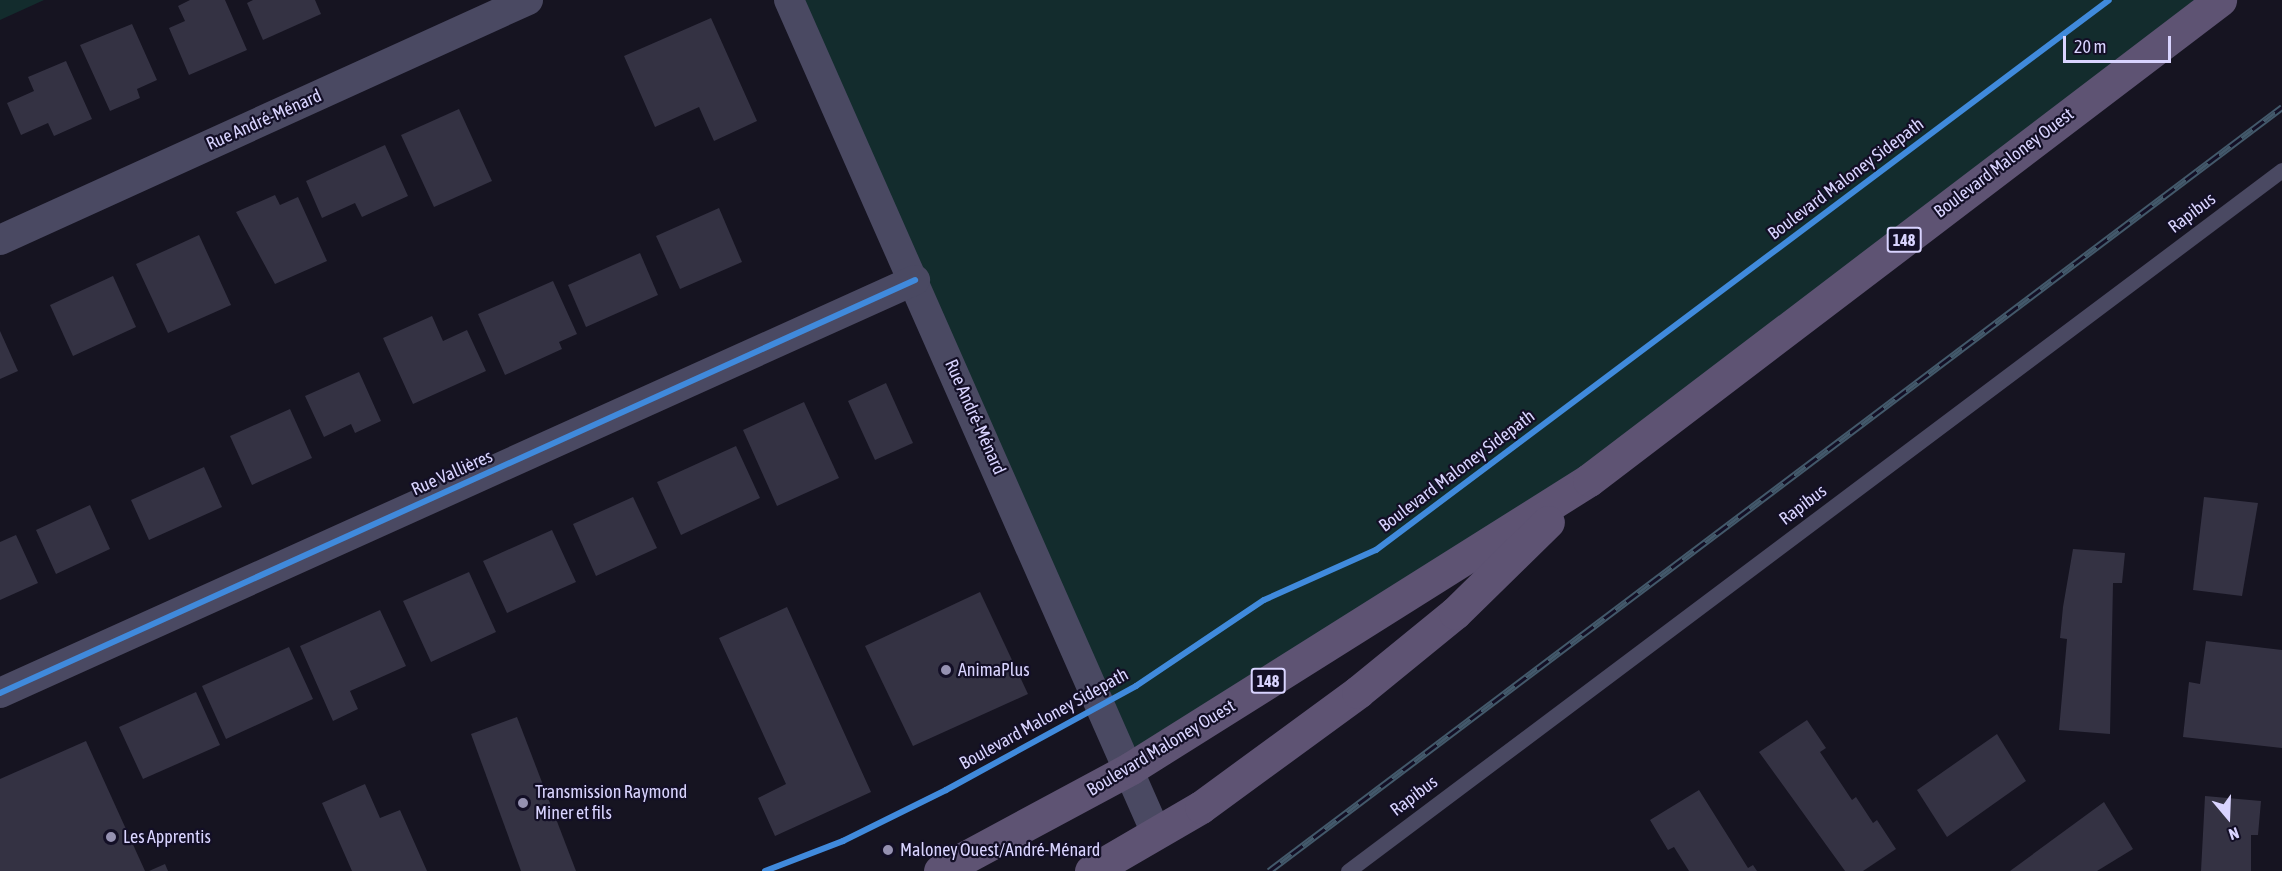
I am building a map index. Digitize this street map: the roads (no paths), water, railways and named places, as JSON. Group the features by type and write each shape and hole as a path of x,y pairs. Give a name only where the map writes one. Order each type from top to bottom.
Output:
{"main road":[{"name":"Boulevard Maloney Ouest","path":"940,871 1131,768 1589,480 2220,0"},
{"name":"Boulevard Maloney Ouest","path":"1091,871 1157,835 1259,766 1455,613 1589,480"}],"street":[{"name":"Rue André-Ménard","path":"0,240 528,0"},
{"name":"Rue André-Ménard","path":"789,0 1131,768 1157,835"},
{"name":"Rue Vallières","path":"0,693 915,280"}],"lane":[{"name":"Rapibus","path":"1348,871 2282,170"}],"railway":[{"path":"1269,871 2282,107"}],"place":[{"name":"AnimaPlus","path":"946,670"},
{"name":"Transmission Raymond Miner et fils","path":"523,803"},
{"name":"Les Apprentis","path":"111,837"},
{"name":"Maloney Ouest/André-Ménard","path":"888,850"}]}
